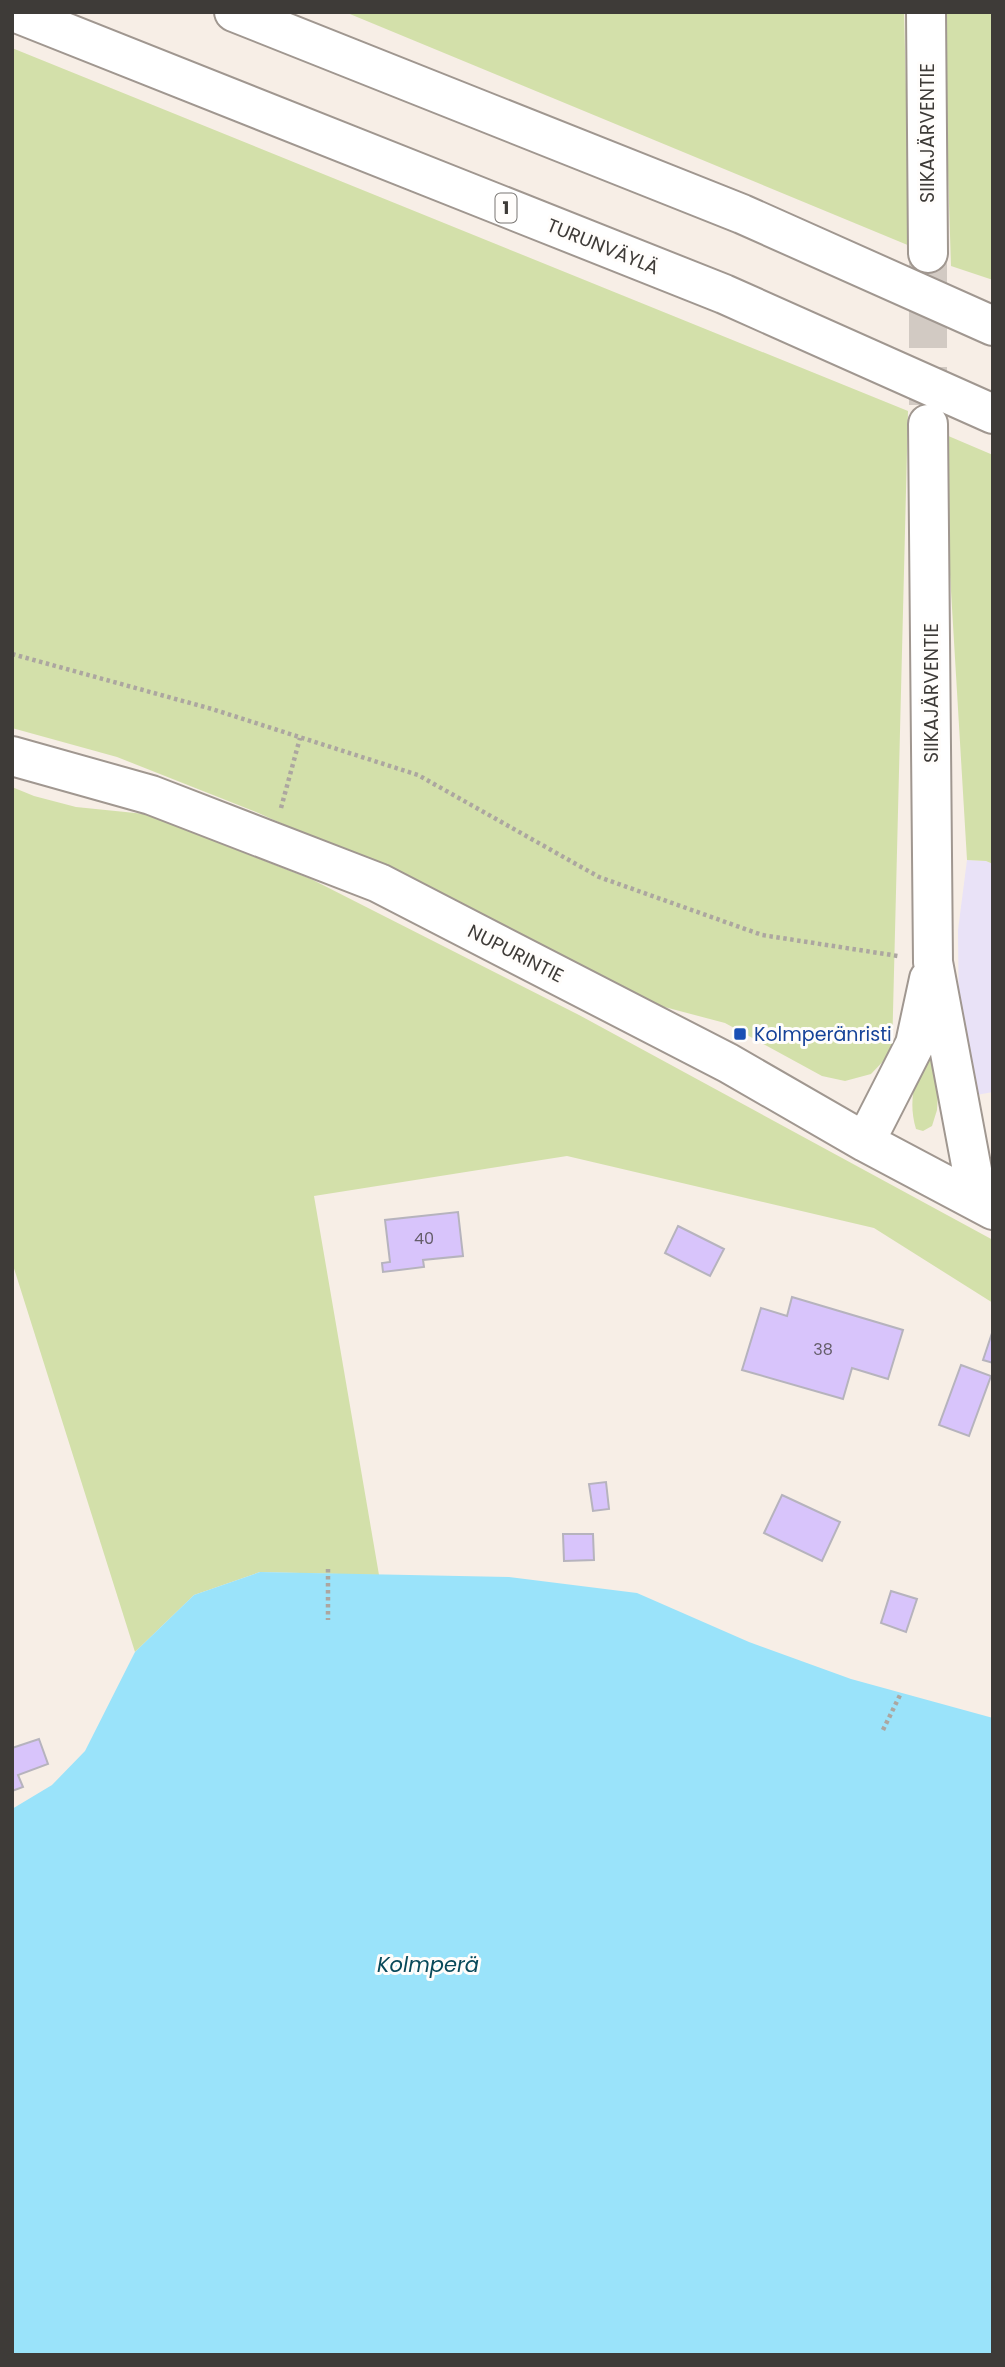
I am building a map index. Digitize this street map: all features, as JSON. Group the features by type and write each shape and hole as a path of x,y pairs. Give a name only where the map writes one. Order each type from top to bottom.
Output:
{"main road":[{"name":"TURUNVÄYLÄ","path":"14,12 724,294 993,414"},
{"path":"234,12 742,214 993,326"},
{"name":"SIIKAJÄRVENTIE","path":"926,12 928,253"},
{"name":"SIIKAJÄRVENTIE","path":"928,424 933,962"},
{"name":"NUPURINTIE","path":"12,755 150,795 379,883 728,1063 865,1142 986,1206"},
{"path":"865,1142 915,1044 933,962"},
{"path":"933,962 986,1206"}],"path":[{"path":"12,654 212,709 418,775 599,877 762,935 933,962"},
{"path":"272,842 300,737"},
{"path":"328,1569 328,1620"},
{"path":"883,1730 901,1693"}],"shaded area":[{"path":"967,860 993,864 993,1092 971,1096 959,1033 958,930"}],"green space":[{"path":"345,12 904,12 910,246"},
{"path":"943,12 993,12 993,280 951,266"},
{"path":"12,48 908,411 892,1052 871,1074 845,1081 822,1076 725,1023 638,1000 449,898 256,812 117,757 12,728"},
{"path":"946,435 993,455 993,864 967,860 945,490"},
{"path":"12,787 76,807 145,814 311,879 579,1015 993,1240 993,1303 874,1228 567,1156 314,1196 379,1575 260,1572 194,1595 135,1652 12,1262"},
{"path":"928,1049 939,1076 937,1110 932,1126 923,1131 916,1129 912,1107 917,1078"}],"water":[{"name":"Kolmperä","path":"260,1572 509,1577 637,1593 749,1642 851,1679 993,1718 993,2355 12,2355 12,1809 52,1785 85,1751 135,1652 194,1595"}],"building":[{"path":"458,1212 463,1256 423,1260 424,1267 383,1272 382,1263 390,1262 385,1220"},
{"path":"678,1226 724,1249 710,1276 665,1253"},
{"path":"792,1297 903,1330 888,1379 852,1368 843,1399 742,1370 761,1308 787,1316"},
{"path":"993,1330 993,1363 983,1360"},
{"path":"961,1365 991,1376 969,1436 939,1425"},
{"path":"606,1482 609,1509 593,1511 589,1484"},
{"path":"782,1495 840,1522 822,1561 764,1533"},
{"path":"563,1534 593,1534 594,1560 564,1561"},
{"path":"891,1591 917,1599 906,1632 881,1623"},
{"path":"39,1739 48,1764 18,1775 23,1787 12,1791 12,1748"}],"tunnel":[{"path":"928,253 928,414"}],"place":[{"name":"Kolmperänristi","path":"740,1034"}]}
